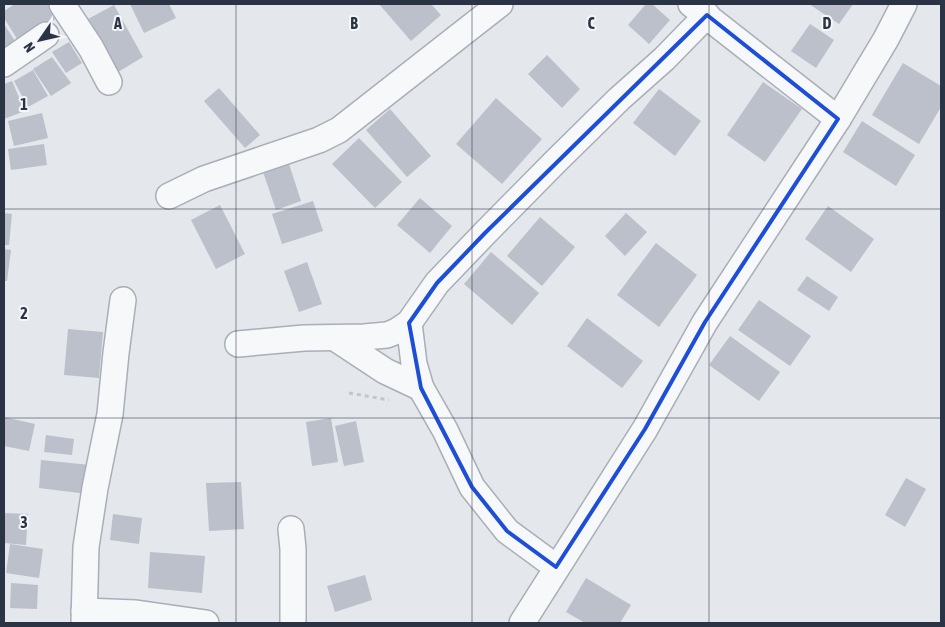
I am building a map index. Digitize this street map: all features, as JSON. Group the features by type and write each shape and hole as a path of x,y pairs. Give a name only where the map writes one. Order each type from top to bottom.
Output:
{"street":[{"path":"62,4 91,48 109,82"},
{"path":"169,196 204,179 320,140 339,130 500,4"},
{"path":"522,623 645,429 705,322 838,119 886,39 904,4"},
{"path":"238,344 304,338 387,335 409,323 437,284 486,233 594,124 664,59 699,10 838,119"},
{"path":"4,64 46,35"},
{"path":"123,300 110,414 95,488 86,547 84,617 136,613 206,623"},
{"path":"409,323 414,364 421,388 445,430 472,487 507,531 556,567"},
{"path":"335,338 385,371 421,388"},
{"path":"291,529 293,549 293,623"}],"path":[{"path":"349,393 390,400"}],"highlighted area":[{"path":"707,15 838,119 705,322 645,429 556,567 507,531 472,487 421,388 409,323 437,283 485,233"}],"building":[{"path":"15,4 52,4 60,16 19,42 4,18 4,11"},
{"path":"130,4 169,4 176,18 144,33"},
{"path":"379,4 431,4 441,15 411,41"},
{"path":"646,4 652,4 670,20 649,44 628,25"},
{"path":"809,4 853,4 839,24"},
{"path":"114,5 143,57 118,72 88,19"},
{"path":"4,24 17,44 4,53"},
{"path":"810,24 834,40 816,68 791,51"},
{"path":"69,42 82,63 66,73 52,52"},
{"path":"547,55 580,89 562,108 528,74"},
{"path":"52,57 71,83 51,96 33,69"},
{"path":"903,63 941,86 941,107 919,144 872,115"},
{"path":"33,70 48,96 28,107 14,81"},
{"path":"12,81 25,111 4,119 4,84"},
{"path":"763,82 802,109 765,162 727,135"},
{"path":"219,88 260,135 245,148 204,101"},
{"path":"659,89 701,121 675,156 633,123"},
{"path":"496,98 542,139 502,184 456,144"},
{"path":"390,109 431,156 407,177 366,130"},
{"path":"42,113 48,138 14,146 8,121"},
{"path":"862,121 915,155 896,186 843,152"},
{"path":"359,138 402,182 375,208 332,164"},
{"path":"44,144 47,165 11,170 8,149"},
{"path":"289,164 301,201 276,210 263,172"},
{"path":"420,198 452,226 430,253 397,225"},
{"path":"313,201 323,231 282,244 272,214"},
{"path":"220,205 245,254 216,269 191,220"},
{"path":"828,206 874,239 851,272 805,239"},
{"path":"4,213 12,214 9,245 4,245"},
{"path":"626,213 647,232 625,256 605,236"},
{"path":"540,217 575,247 542,286 507,256"},
{"path":"656,243 697,275 659,327 617,295"},
{"path":"4,249 11,250 7,281 4,281"},
{"path":"491,252 539,293 512,325 464,284"},
{"path":"307,262 322,304 299,312 284,271"},
{"path":"807,276 838,297 829,311 797,290"},
{"path":"759,300 811,336 790,366 738,330"},
{"path":"587,318 643,361 622,388 567,346"},
{"path":"68,329 103,332 99,378 64,375"},
{"path":"730,336 780,372 759,401 709,365"},
{"path":"4,417 35,424 29,451 4,446"},
{"path":"331,418 338,462 312,466 306,422"},
{"path":"356,421 364,462 344,466 335,426"},
{"path":"46,435 74,439 72,455 44,452"},
{"path":"41,460 90,465 87,494 39,488"},
{"path":"906,478 926,489 905,527 885,515"},
{"path":"241,482 244,529 209,531 206,483"},
{"path":"4,513 28,514 26,545 4,543"},
{"path":"113,514 142,518 139,544 110,540"},
{"path":"10,544 43,549 39,578 6,573"},
{"path":"150,552 205,556 202,593 148,588"},
{"path":"365,575 372,600 335,612 327,586"},
{"path":"586,578 631,605 620,623 585,623 566,612"},
{"path":"11,583 38,585 37,609 10,608"}]}
